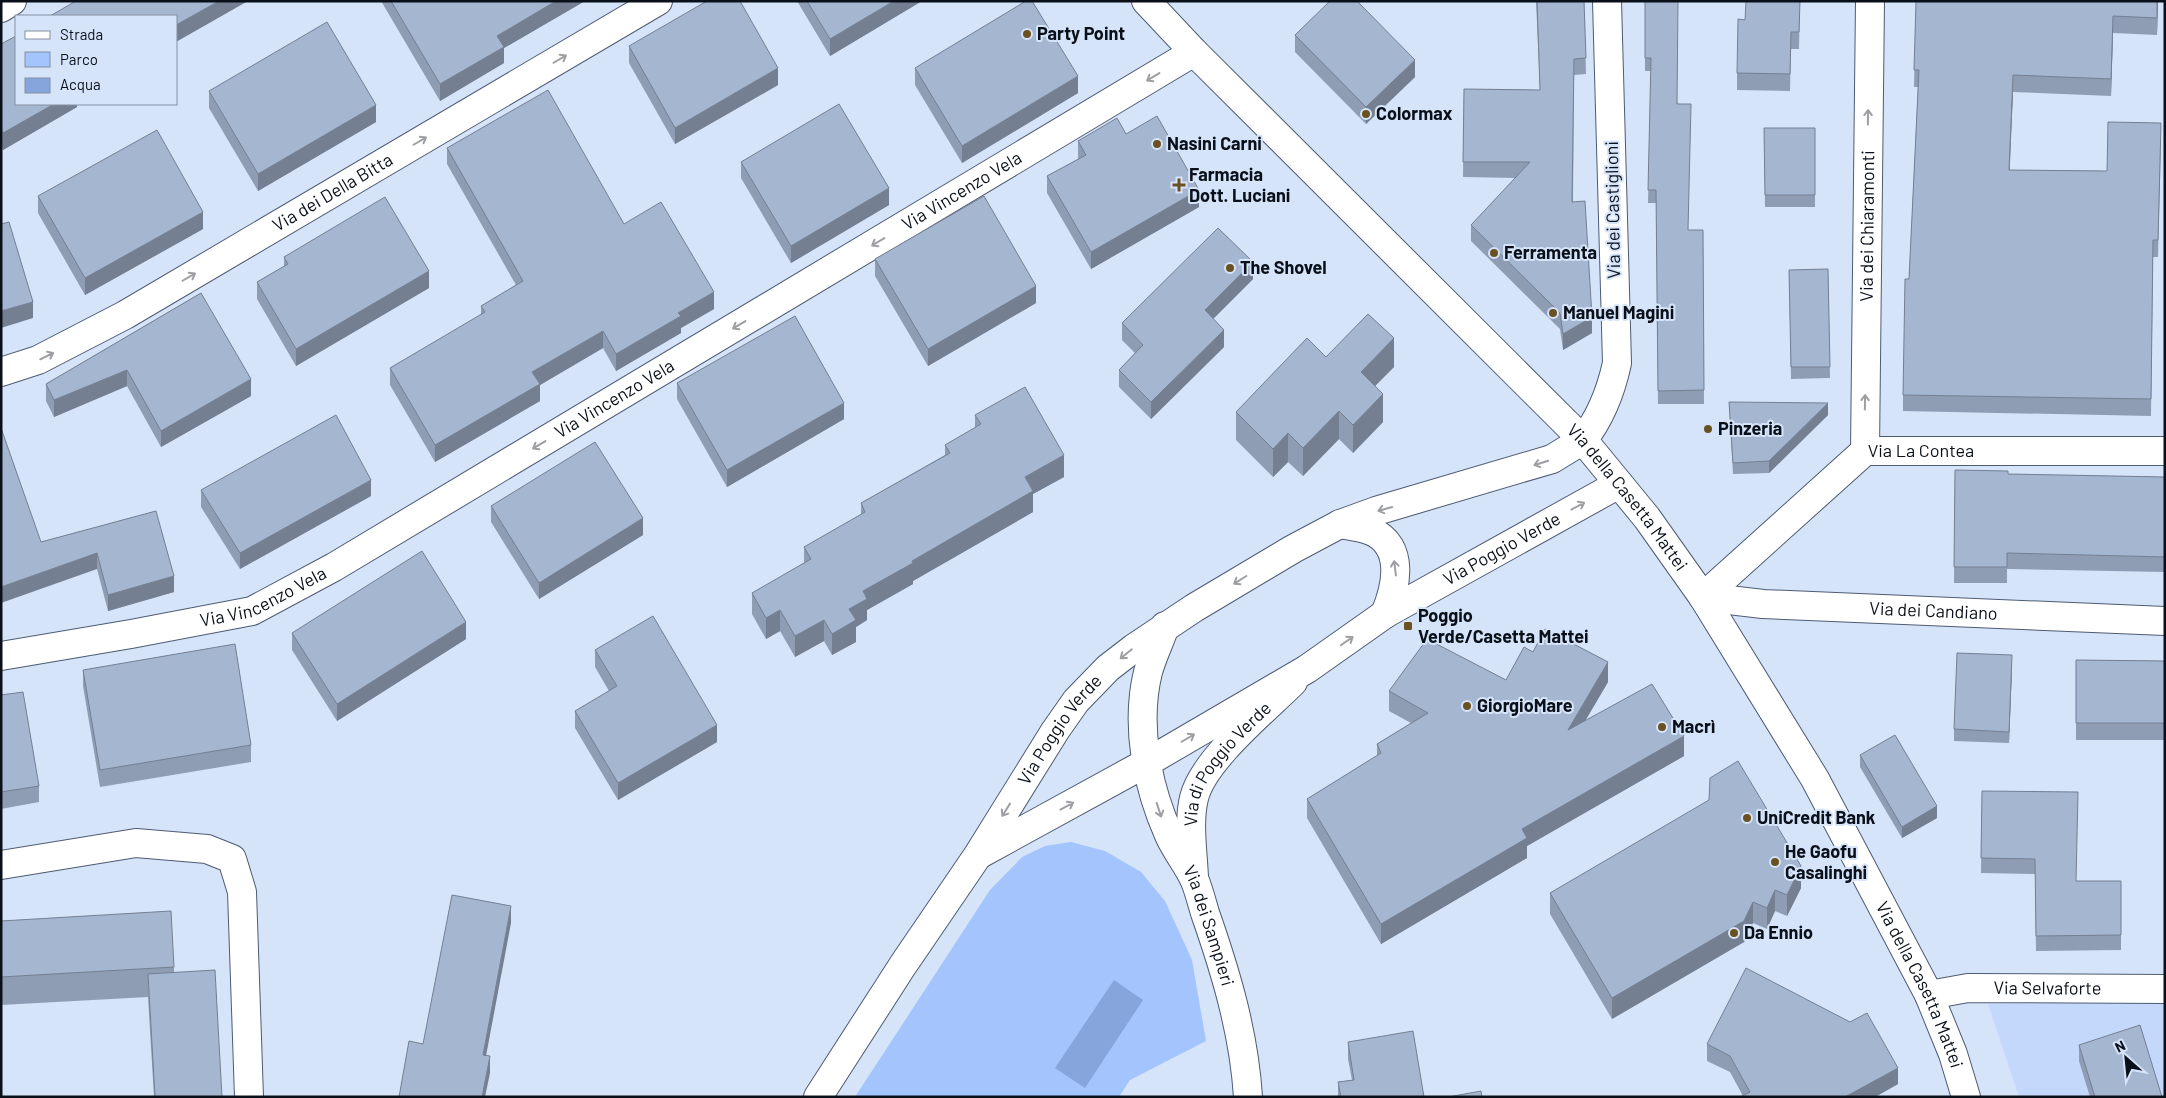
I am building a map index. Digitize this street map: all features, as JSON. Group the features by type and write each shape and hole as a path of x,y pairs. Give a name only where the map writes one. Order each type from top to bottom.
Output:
{"street":[{"path":"1,8 12,1"},
{"name":"Via dei Della Bitta","path":"1,372 38,360 125,315 658,1"},
{"name":"Via della Casetta Mattei","path":"1146,1 1194,52 1584,440 1647,518 1703,597 1815,779 1929,995 1953,1054 1966,1097"},
{"name":"Via dei Castiglioni","path":"1584,440 1602,412 1617,362 1607,1"},
{"name":"Via dei Chiaramonti","path":"1865,451 1870,1"},
{"name":"Via Vincenzo Vela","path":"1,656 252,611 268,604 342,562 1194,52"},
{"name":"Via Poggio Verde","path":"818,1097 903,965 978,855 1055,731 1076,701 1108,668 1166,626 1293,549 1340,524 1376,511 1552,460 1584,440"},
{"name":"Via La Contea","path":"1703,597 1865,451 2165,451"},
{"name":"Via Poggio Verde","path":"978,855 1146,763 1307,669 1385,614 1619,484"},
{"path":"1340,524 1371,531 1380,536 1394,557 1395,589 1385,614"},
{"name":"Via dei Candiano","path":"1703,597 1763,604 2165,622"},
{"path":"1146,763 1143,734 1145,690 1148,671 1166,626"},
{"name":"Via di Poggio Verde","path":"1194,880 1192,809 1201,779 1218,757 1307,669"},
{"name":"Via dei Sampieri","path":"1146,763 1168,834 1194,880 1230,987 1239,1030 1248,1097"},
{"path":"1,865 136,843 207,849 232,860 242,892 249,1097"},
{"name":"Via Selvaforte","path":"1929,995 1968,988 2165,989"}],"shaded area":[{"path":"2165,1000 2165,1097 2019,1097 1988,1004"}],"green space":[{"path":"1071,842 1105,851 1141,872 1165,901 1192,960 1206,1041 1130,1080 1119,1097 855,1097 990,890 1022,857 1045,846"}],"water":[{"path":"1114,980 1143,1000 1085,1088 1055,1068"}],"building":[{"path":"76,1 219,1 178,24 178,15 52,15"},
{"path":"391,1 556,1 497,36 504,47 440,84"},
{"path":"707,1 740,1 778,68 675,128 629,46"},
{"path":"807,1 894,1 830,39"},
{"path":"1026,1 1032,1 1078,76 962,146 915,68"},
{"path":"1330,1 1357,1 1415,60 1366,107 1295,35"},
{"path":"1537,1 1584,1 1586,58 1574,59 1572,202 1585,201 1592,317 1563,334 1560,313 1471,225 1530,162 1463,162 1464,89 1540,90"},
{"path":"1645,1 1678,1 1677,104 1691,104 1688,230 1703,230 1704,390 1658,391 1656,190 1648,190 1651,58 1645,58"},
{"path":"1746,1 1800,1 1799,32 1791,32 1790,74 1737,73 1738,19 1745,20"},
{"path":"1916,1 2157,1 2157,18 2113,16 2111,79 2013,75 2009,170 2107,171 2108,122 2161,123 2158,240 2153,240 2151,399 1903,395 1905,279 1909,279 1919,70 1914,70"},
{"path":"327,22 376,105 258,174 209,91"},
{"path":"15,37 15,105 52,105 3,133 1,130 1,44"},
{"path":"548,90 624,224 661,202 714,292 678,313 681,316 616,354 603,331 532,372 540,384 435,445 390,368 485,312 481,306 523,281 447,148"},
{"path":"839,104 889,188 791,246 741,162"},
{"path":"1157,116 1199,190 1091,252 1047,176 1086,155 1078,141 1117,118 1126,134"},
{"path":"1764,128 1815,128 1815,195 1765,195"},
{"path":"157,130 203,212 85,278 38,196"},
{"path":"984,196 1036,286 928,349 875,259"},
{"path":"385,197 429,271 296,349 257,282 288,264 284,257"},
{"path":"9,222 33,302 1,311 1,224"},
{"path":"1218,228 1253,262 1205,310 1224,330 1151,402 1119,370 1143,345 1122,323"},
{"path":"1828,269 1830,367 1791,367 1789,270"},
{"path":"201,293 251,379 161,431 127,370 54,400 46,384"},
{"path":"1368,314 1394,338 1361,372 1383,394 1353,425 1339,411 1303,448 1288,433 1273,449 1236,412 1307,338 1326,357"},
{"path":"795,316 844,403 727,470 677,383"},
{"path":"1025,387 1064,455 1025,477 1033,491 863,591 867,599 849,609 856,620 832,634 824,620 795,636 780,610 766,618 752,593 811,559 804,547 865,512 861,503 950,453 945,445 981,424 975,415"},
{"path":"1729,402 1828,403 1769,461 1733,463"},
{"path":"336,415 371,480 240,553 201,490"},
{"path":"1,428 41,542 156,511 174,576 108,595 97,553 1,587"},
{"path":"595,442 643,518 539,583 491,506"},
{"path":"1955,470 2008,471 2008,474 2165,477 2165,557 2007,553 2007,567 1954,567"},
{"path":"422,551 466,622 337,704 292,633"},
{"path":"653,616 717,725 618,783 575,711 617,686 595,650"},
{"path":"1545,629 1608,662 1568,730 1652,684 1684,736 1522,829 1527,838 1381,924 1307,799 1381,753 1377,744 1428,713 1389,691 1427,639 1506,680 1524,647 1533,652"},
{"path":"235,644 251,745 100,770 83,670"},
{"path":"1957,653 2012,655 2009,732 1954,729"},
{"path":"2076,660 2165,661 2165,723 2076,723"},
{"path":"23,692 39,786 1,792 1,695"},
{"path":"1895,735 1937,806 1902,827 1860,755"},
{"path":"1738,761 1801,866 1787,895 1775,890 1767,908 1753,902 1744,921 1612,998 1550,893 1709,800 1710,778"},
{"path":"1982,791 2078,792 2076,881 2121,881 2121,935 2036,936 2035,859 1981,858"},
{"path":"452,895 511,906 483,1055 490,1056 482,1097 399,1097 409,1041 423,1044"},
{"path":"171,911 174,967 1,977 1,921"},
{"path":"1746,968 1850,1022 1867,1013 1898,1068 1845,1097 1740,1097 1750,1092 1730,1056 1707,1044"},
{"path":"215,970 222,1097 155,1097 148,974"},
{"path":"2140,1025 2162,1097 2095,1097 2079,1045"},
{"path":"1413,1031 1424,1097 1341,1097 1338,1082 1354,1080 1348,1042"},
{"path":"1481,1091 1482,1097 1448,1097"}],"place":[{"name":"Party Point","path":"1027,34"},
{"name":"Colormax","path":"1366,114"},
{"name":"Nasini Carni","path":"1157,144"},
{"name":"Farmacia Dott. Luciani","path":"1179,185"},
{"name":"Ferramenta","path":"1494,253"},
{"name":"The Shovel","path":"1230,268"},
{"name":"Manuel Magini","path":"1553,313"},
{"name":"Pinzeria","path":"1708,429"},
{"name":"Poggio Verde/Casetta Mattei","path":"1408,626"},
{"name":"GiorgioMare","path":"1467,706"},
{"name":"Macrì","path":"1662,727"},
{"name":"UniCredit Bank","path":"1747,818"},
{"name":"He Gaofu Casalinghi","path":"1775,862"},
{"name":"Da Ennio","path":"1734,933"}]}
